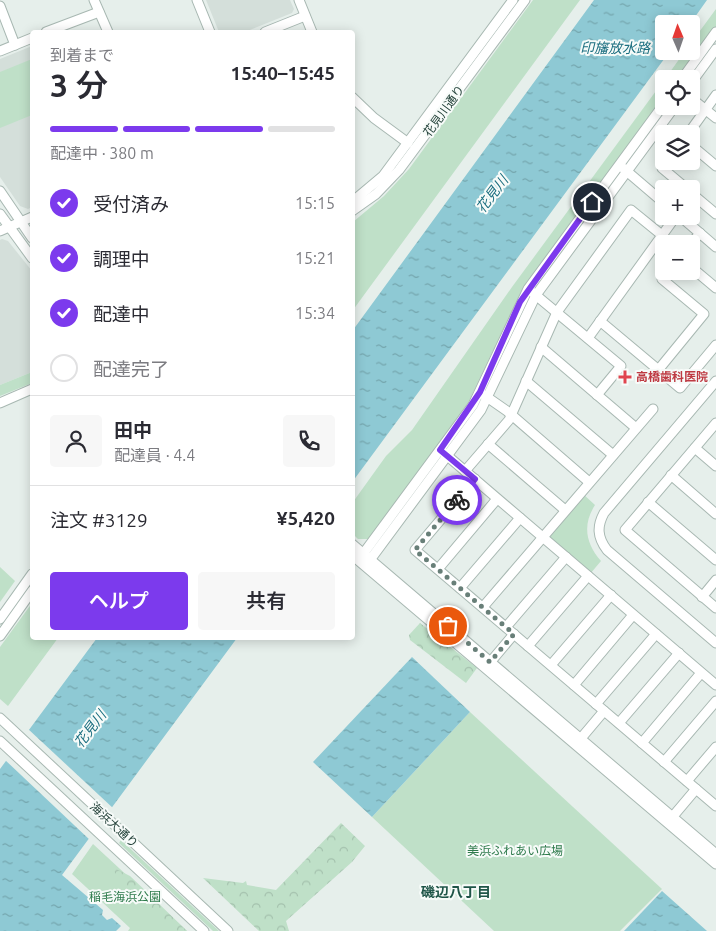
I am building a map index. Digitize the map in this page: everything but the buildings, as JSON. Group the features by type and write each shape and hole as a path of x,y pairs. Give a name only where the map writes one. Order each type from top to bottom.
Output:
{"street":[{"path":"94,0 107,30"},
{"path":"197,0 209,30"},
{"path":"299,0 311,30"},
{"name":"花見川通り","path":"355,199 383,176 513,0"},
{"name":"花見川通り","path":"355,209 376,194 399,170 524,0"},
{"path":"0,6 15,45"},
{"path":"51,30 99,12"},
{"path":"270,30 306,16"},
{"path":"689,70 716,32"},
{"path":"0,51 30,39"},
{"path":"700,71 716,49"},
{"path":"694,125 716,95"},
{"path":"355,100 374,118 408,143"},
{"path":"700,105 716,118"},
{"path":"365,559 448,456 488,397 532,292 619,164 656,115"},
{"path":"365,559 480,392 520,302 532,292 627,171 667,115"},
{"path":"700,153 716,166"},
{"path":"619,164 655,195"},
{"path":"664,170 676,180"},
{"path":"0,191 30,235"},
{"path":"700,202 716,214"},
{"path":"465,471 511,415 557,312 631,210 661,235"},
{"path":"0,214 4,229 30,256"},
{"path":"4,229 30,218"},
{"path":"663,235 671,225"},
{"path":"690,225 716,247"},
{"path":"588,338 655,246"},
{"path":"700,275 716,288"},
{"path":"658,369 704,314 663,280"},
{"path":"532,292 621,366 597,395"},
{"path":"600,321 680,388 716,345"},
{"path":"541,348 636,428"},
{"path":"716,380 604,513 599,522 598,530 606,550 716,643"},
{"path":"526,381 613,455"},
{"path":"0,403 30,390"},
{"path":"480,392 511,415 589,482"},
{"path":"483,607 653,409"},
{"path":"716,423 624,530 716,608"},
{"path":"488,444 565,510"},
{"path":"695,448 716,466"},
{"path":"440,450 716,685"},
{"path":"671,475 716,514"},
{"path":"475,479 415,550 696,789 714,800"},
{"path":"438,569 498,499"},
{"path":"648,502 716,560"},
{"path":"460,588 520,518"},
{"path":"355,547 365,559 670,820 716,864"},
{"path":"355,556 365,559"},
{"path":"506,627 566,557"},
{"path":"528,646 588,576"},
{"path":"0,619 30,577"},
{"path":"702,596 716,580"},
{"path":"0,636 30,594"},
{"path":"551,665 611,595"},
{"path":"574,685 633,615"},
{"path":"488,665 514,634"},
{"path":"596,704 656,634"},
{"path":"619,723 679,653"},
{"path":"642,742 702,673"},
{"path":"664,762 716,701"},
{"path":"578,742 604,711"},
{"name":"海浜大通り","path":"0,718 228,931"},
{"name":"海浜大通り","path":"0,741 204,931"},
{"path":"687,781 716,747"},
{"path":"670,820 696,789"},
{"path":"670,820 716,854"}],"shaded area":[{"path":"206,0 290,0 294,9 292,13 250,30 218,30"},
{"path":"30,47 30,208 28,209 20,206 0,177 0,59"},
{"path":"0,240 8,241 30,268 30,373 0,385"}],"green space":[{"path":"533,0 580,0 355,307 355,220 384,196 409,169"},
{"path":"716,9 716,28 700,50 700,31"},
{"path":"30,60 30,116 0,128 0,72"},
{"path":"679,60 693,60 686,70 671,70"},
{"path":"655,92 655,112 520,294 468,403 370,539 358,539 355,536 355,499 386,456 412,430 512,287"},
{"path":"615,176 618,178 539,284 538,282"},
{"path":"30,373 30,384 0,396 0,385"},
{"path":"583,494 595,505 587,527 589,541 601,561 590,574 548,538 548,535"},
{"path":"0,567 15,581 0,602"},
{"path":"30,606 30,640 57,640 8,706 0,699 0,647"},
{"path":"420,623 477,668 466,683 410,640 409,635"},
{"name":"美浜ふれあい広場","path":"470,712 662,889 620,931 494,931 372,817"},
{"path":"341,823 365,846 352,862 286,921 289,931 259,931 203,878 243,883 246,881 247,885 276,890"},
{"path":"121,840 219,931 213,931 119,843"},
{"name":"稲毛海浜公園","path":"93,844 187,931 128,931 130,928 72,874"},
{"path":"112,867 130,876 151,896 142,904 120,882"},
{"path":"155,900 187,931 171,931 147,908"}],"water":[{"name":"印旛放水路","path":"594,0 707,0 696,15 655,15 655,60 663,60 355,478 355,327"},
{"name":"花見川","path":"96,640 236,640 62,875 103,910 102,915 107,920 112,918 121,926 116,931 0,931 0,769"},
{"path":"412,657 470,712 372,817 313,762"},
{"path":"662,891 707,931 624,931"}],"pier":[{"path":"27,728 114,809 91,841 4,759"}],"way so far":[{"path":"448,626 490,662 514,634 415,550 457,500"}],"place":[{"name":"高橋歯科医院","path":"625,377"}],"district":[{"name":"磯辺八丁目","path":"456,892"}],"route":[{"path":"457,500 475,479 440,450 473,405 520,302 592,202"}]}
